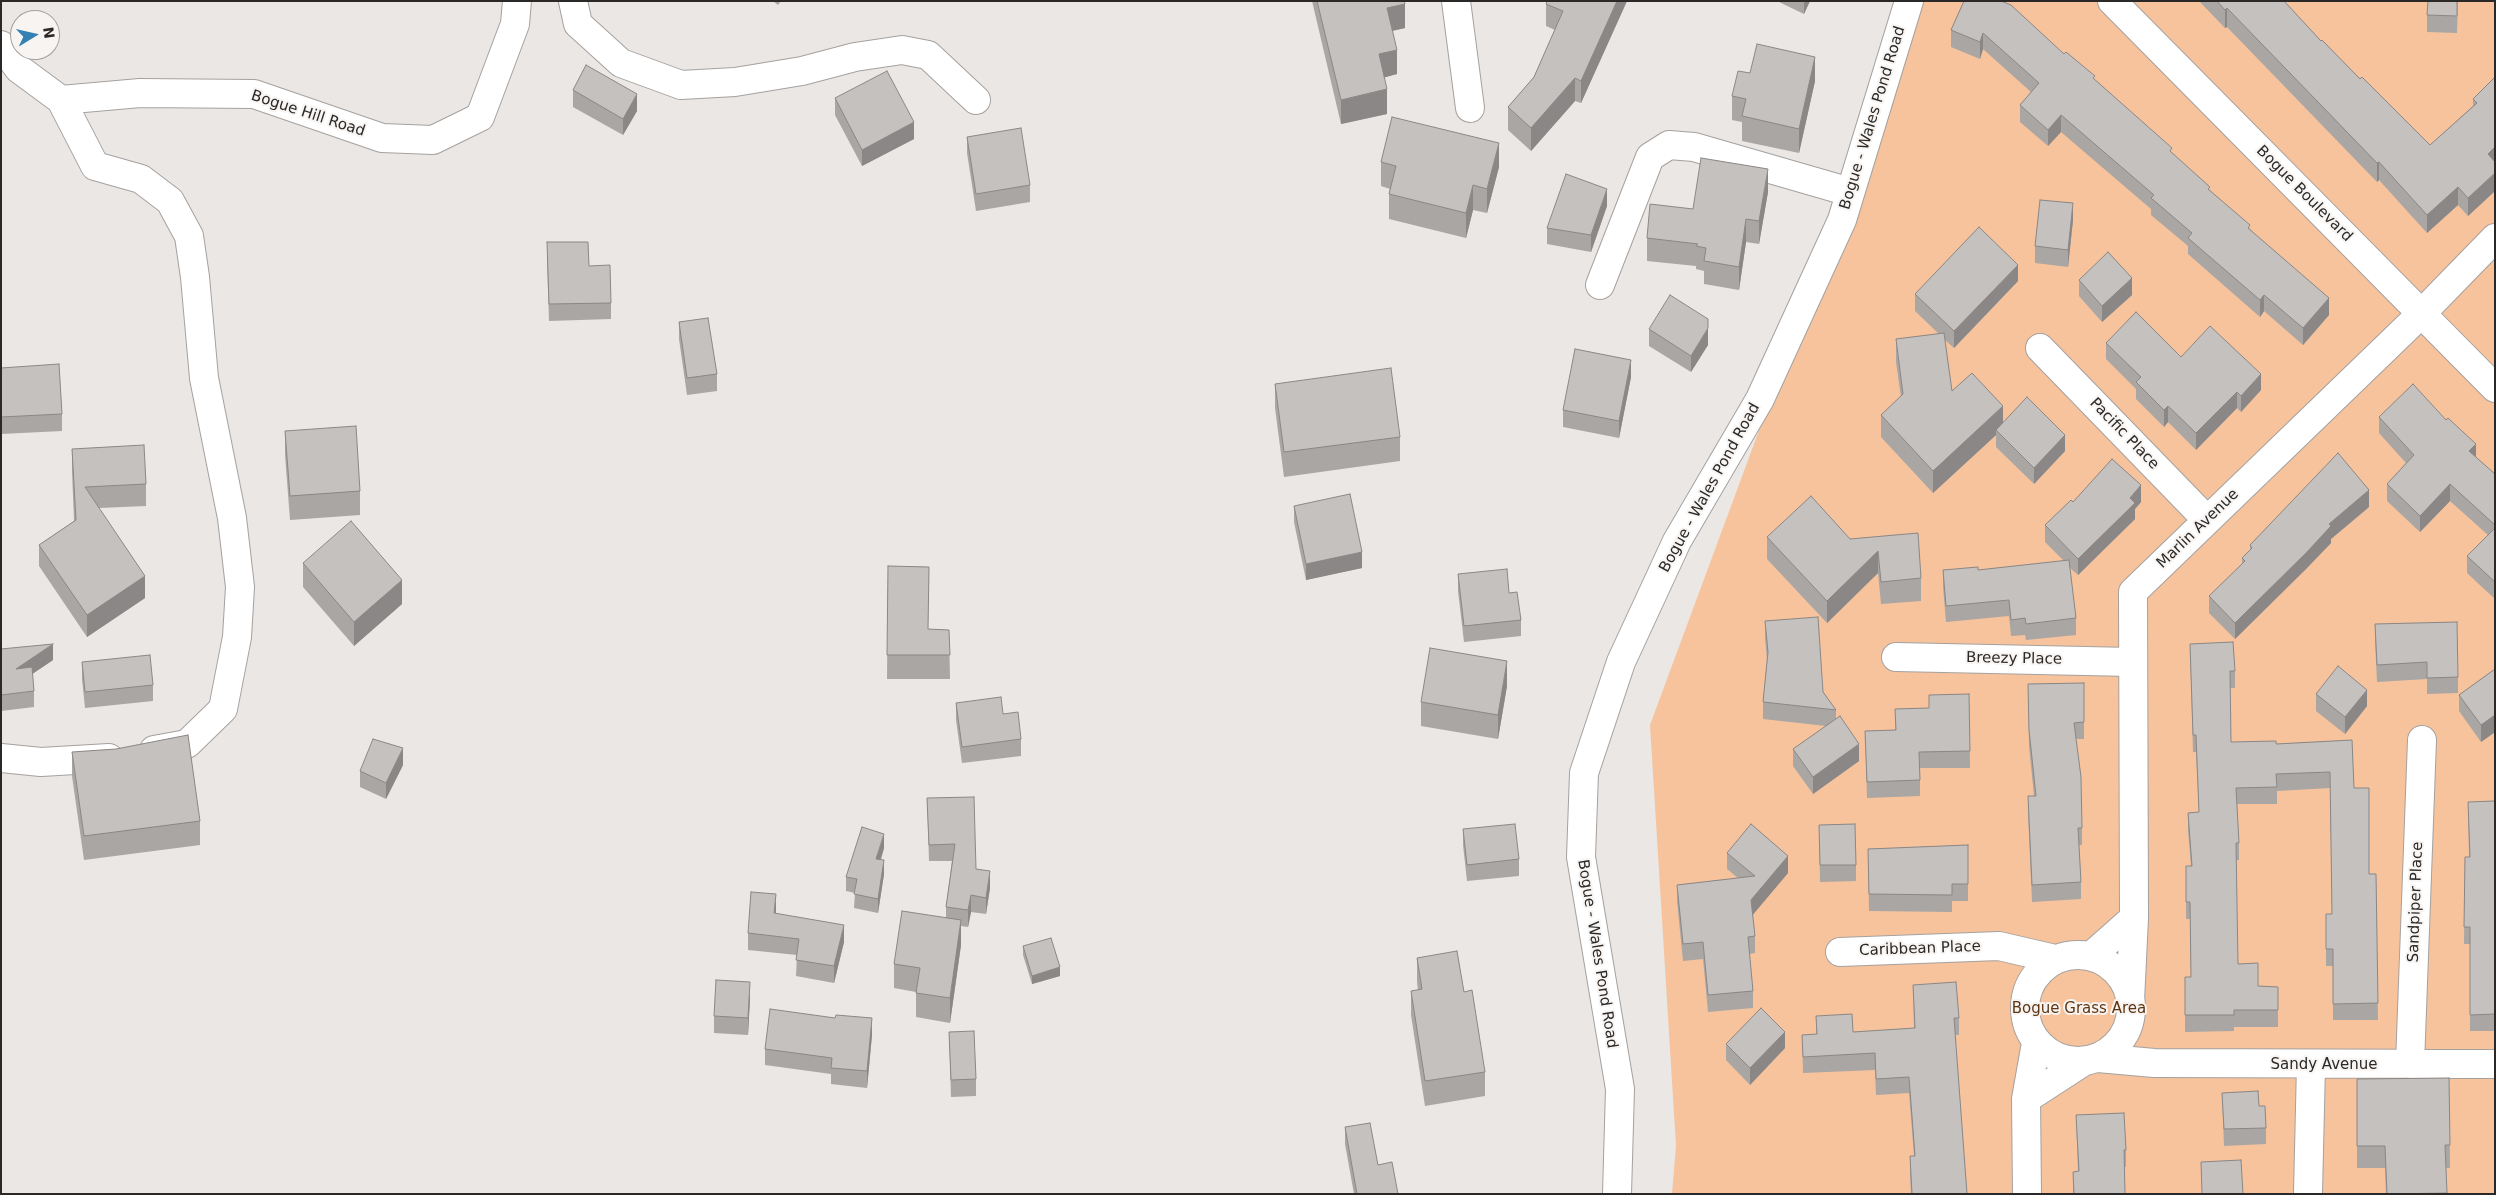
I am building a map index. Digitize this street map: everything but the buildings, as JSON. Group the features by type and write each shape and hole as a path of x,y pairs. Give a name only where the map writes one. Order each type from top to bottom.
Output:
{"street":[{"name":"Bogue Hill Road","path":"61,100 140,93 254,94 382,138 433,140 480,117 516,24 517,1"},
{"path":"573,1 578,24 621,63 681,85 754,79 902,50 928,55 976,100"},
{"path":"1456,1 1470,108"},
{"name":"Bogue - Wales Pond Road","path":"1617,1194 1620,1089 1581,857 1584,773 1621,662 1677,541 1760,399 1842,220 1909,1"},
{"name":"Bogue Boulevard","path":"2112,1 2336,225 2495,388"},
{"path":"1,45 19,69 61,100 95,166 140,179 170,201 189,236 195,277 204,378 232,518 240,588 237,637 223,709 187,744 113,758 40,762 1,758"},
{"path":"1600,285 1650,157 1669,146 1694,147 1850,192"},
{"name":"Marlin Avenue","path":"2130,1012 2134,918 2133,592 2421,314 2495,238"},
{"name":"Pacific Place","path":"2040,348 2207,520"},
{"name":"Breezy Place","path":"1896,657 2132,662"},
{"name":"Sandpiper Place","path":"2410,1064 2422,740"},
{"path":"2092,956 2134,918"},
{"name":"Caribbean Place","path":"1840,952 2000,946 2055,959"},
{"name":"Caribbean Place","path":"2000,946 2030,986"},
{"path":"2027,1194 2026,1099 2036,1044 2025,1016 2025,999 2030,986 2040,970 2055,959 2073,954 2092,956 2108,964 2120,975 2128,990 2130,1012 2154,1064"},
{"path":"2026,1099 2090,1060 2111,1050 2122,1038 2130,1012"},
{"path":"2036,1044 2059,1058 2090,1060"},
{"name":"Sandy Avenue","path":"2090,1060 2154,1064 2495,1064"},
{"path":"2308,1193 2312,1065"}],"green space":[{"name":"Bogue Grass Area","path":"1918,1 2495,1 2495,1194 1672,1194 1676,1146 1650,725"}]}
